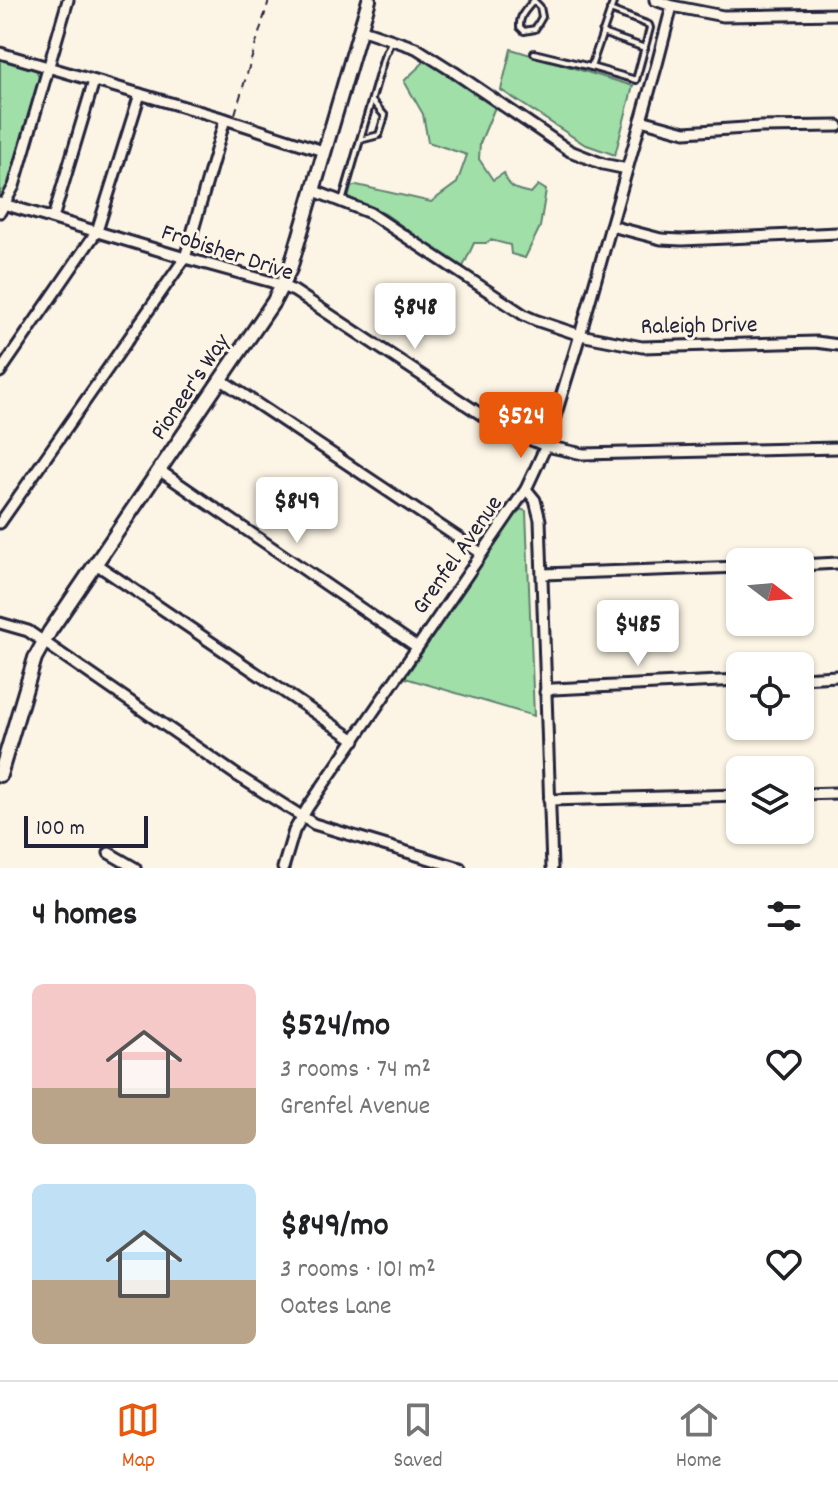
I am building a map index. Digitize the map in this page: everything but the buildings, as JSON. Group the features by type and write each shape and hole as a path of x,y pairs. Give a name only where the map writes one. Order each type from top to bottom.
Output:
{"main road":[{"name":"Pioneer's Way","path":"0,775 35,658 43,643 274,301 290,269 369,0"}],"street":[{"path":"2,206 14,186 68,0"},
{"path":"655,0 672,6 689,5 723,16 838,14"},
{"name":"Grenfel Avenue","path":"283,868 294,831 302,817 526,489 546,446 672,6"},
{"path":"360,29 416,48 570,151 603,164 627,169"},
{"path":"0,53 323,151"},
{"path":"53,218 94,81"},
{"path":"0,372 97,231 140,94"},
{"path":"0,523 185,258 229,120"},
{"path":"641,120 685,132 838,126"},
{"name":"Raleigh Drive","path":"312,190 370,213 524,315 580,335 642,347 816,342 838,345"},
{"name":"Frobisher Drive","path":"2,206 53,218 294,291 500,427 546,446 583,454 838,448"},
{"path":"611,226 661,239 682,240 838,233"},
{"path":"220,379 481,553"},
{"path":"159,470 417,647"},
{"path":"526,489 535,500 540,520 552,868"},
{"path":"814,564 838,563"},
{"path":"96,564 355,740"},
{"path":"543,574 726,567"},
{"path":"0,623 28,631 314,824 460,868"},
{"path":"814,677 838,676"},
{"path":"545,692 553,689 726,681"},
{"path":"814,794 838,793"},
{"path":"549,800 726,795"},
{"path":"109,853 135,868"}],"lane":[{"path":"534,0 540,7 542,17 535,29 524,31 519,20 534,0"},
{"path":"591,67 614,0"},
{"path":"534,53 636,80 649,25 610,10"},
{"path":"602,33 645,48"},
{"path":"342,202 384,57 392,40"},
{"path":"360,140 379,135 385,116 372,101"}],"path":[{"path":"229,120 269,0"}],"green space":[{"path":"511,49 633,86 615,155 584,144 501,90"},
{"path":"0,59 36,69 39,78 7,189 0,196"},
{"path":"426,60 495,107 480,143 479,159 493,180 504,173 517,190 531,193 538,185 546,190 540,227 525,258 511,254 510,245 491,240 474,243 462,269 385,214 348,200 351,187 357,185 431,202 457,183 467,155 428,142 423,114 404,81"},
{"path":"519,509 526,511 534,716 405,678"}]}
